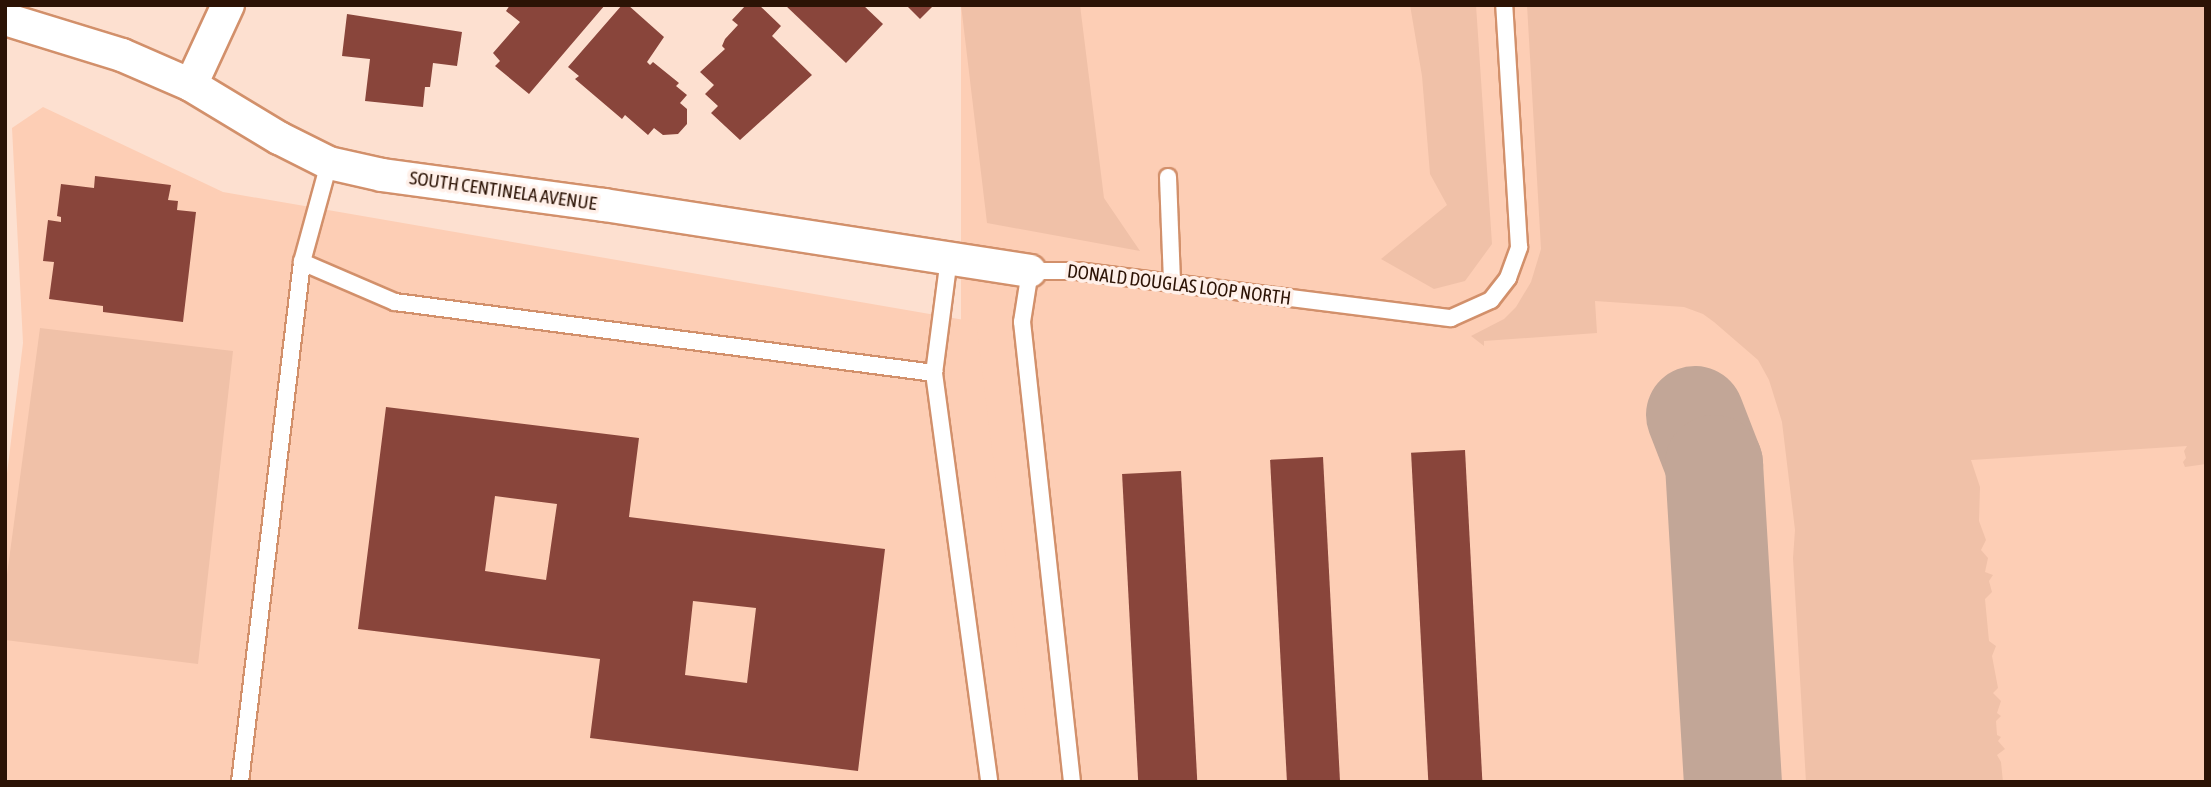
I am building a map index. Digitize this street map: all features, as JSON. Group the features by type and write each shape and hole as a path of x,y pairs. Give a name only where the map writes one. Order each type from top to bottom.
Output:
{"street":[{"path":"191,85 228,5"},
{"name":"SOUTH CENTINELA AVENUE","path":"5,19 122,55 191,85 279,138 329,163 382,175 604,205 1030,271"}],"lane":[{"name":"DONALD DOUGLAS LOOP NORTH","path":"1030,271 1077,271 1451,318 1490,300 1508,278 1519,247 1504,5"},
{"path":"240,782 302,262 329,163"},
{"path":"1168,177 1172,283"},
{"path":"949,258 934,373 989,782"},
{"path":"302,262 395,302 934,373"},
{"path":"1030,271 1022,322 1072,782"}],"shaded area":[{"path":"961,5 2206,5 2206,782 961,782"},
{"path":"961,5 1080,5 1104,198 1140,251 987,223"},
{"path":"1410,5 1476,5 1492,244 1465,281 1434,289 1381,259 1447,205 1430,174 1422,76"},
{"path":"1527,5 2206,5 2206,464 2185,467 2184,451 2187,446 1971,460 1980,487 1979,521 1986,540 1981,550 1988,558 1985,572 1993,575 1989,581 1992,592 1985,599 1989,641 1996,646 1992,656 1998,688 1993,693 2001,701 1997,713 2001,716 1996,721 1997,735 2001,737 1998,741 2005,749 1997,755 2001,762 2003,782 1806,782 1793,558 1795,530 1782,422 1769,380 1758,360 1714,322 1703,314 1684,307 1595,301 1597,333 1484,341 1484,346 1471,336 1504,319 1516,307 1531,282 1541,249"},
{"path":"43,107 223,192 976,322 1034,782 5,782 5,490 23,343 12,128"},
{"path":"40,328 233,351 198,664 5,640 5,590"}],"building":[{"path":"510,5 605,5 529,94 495,66 500,61 493,53 520,22 506,11"},
{"path":"622,5 628,5 664,37 647,62 650,65 653,62 679,83 676,86 687,95 680,103 687,109 687,124 678,134 663,135 654,128 648,135 625,115 622,119 575,79 579,76 568,67"},
{"path":"746,5 759,5 781,26 772,36 812,75 740,140 711,113 718,106 705,94 714,85 700,72 725,49 722,46 725,39 738,25 732,20"},
{"path":"785,5 863,5 883,24 846,63"},
{"path":"906,5 934,5 920,19"},
{"path":"347,14 462,32 457,66 433,63 430,87 425,87 423,107 365,101 370,59 342,56"},
{"path":"95,176 171,185 168,200 178,201 177,210 196,212 183,322 103,312 103,306 49,299 54,262 43,261 48,220 61,222 61,217 57,216 61,184 94,188"},
{"path":"386,407 639,438 629,517 885,549 858,771 590,738 600,659 358,629","holes":["495,496 557,504 546,580 485,571","693,601 756,608 747,683 685,675"]},
{"path":"1465,450 1482,782 1428,782 1411,453"},
{"path":"1323,457 1340,782 1287,782 1270,460"},
{"path":"1181,471 1197,782 1138,782 1122,474"}],"taxiway":[{"path":"1695,415 1714,464 1733,782"}]}
